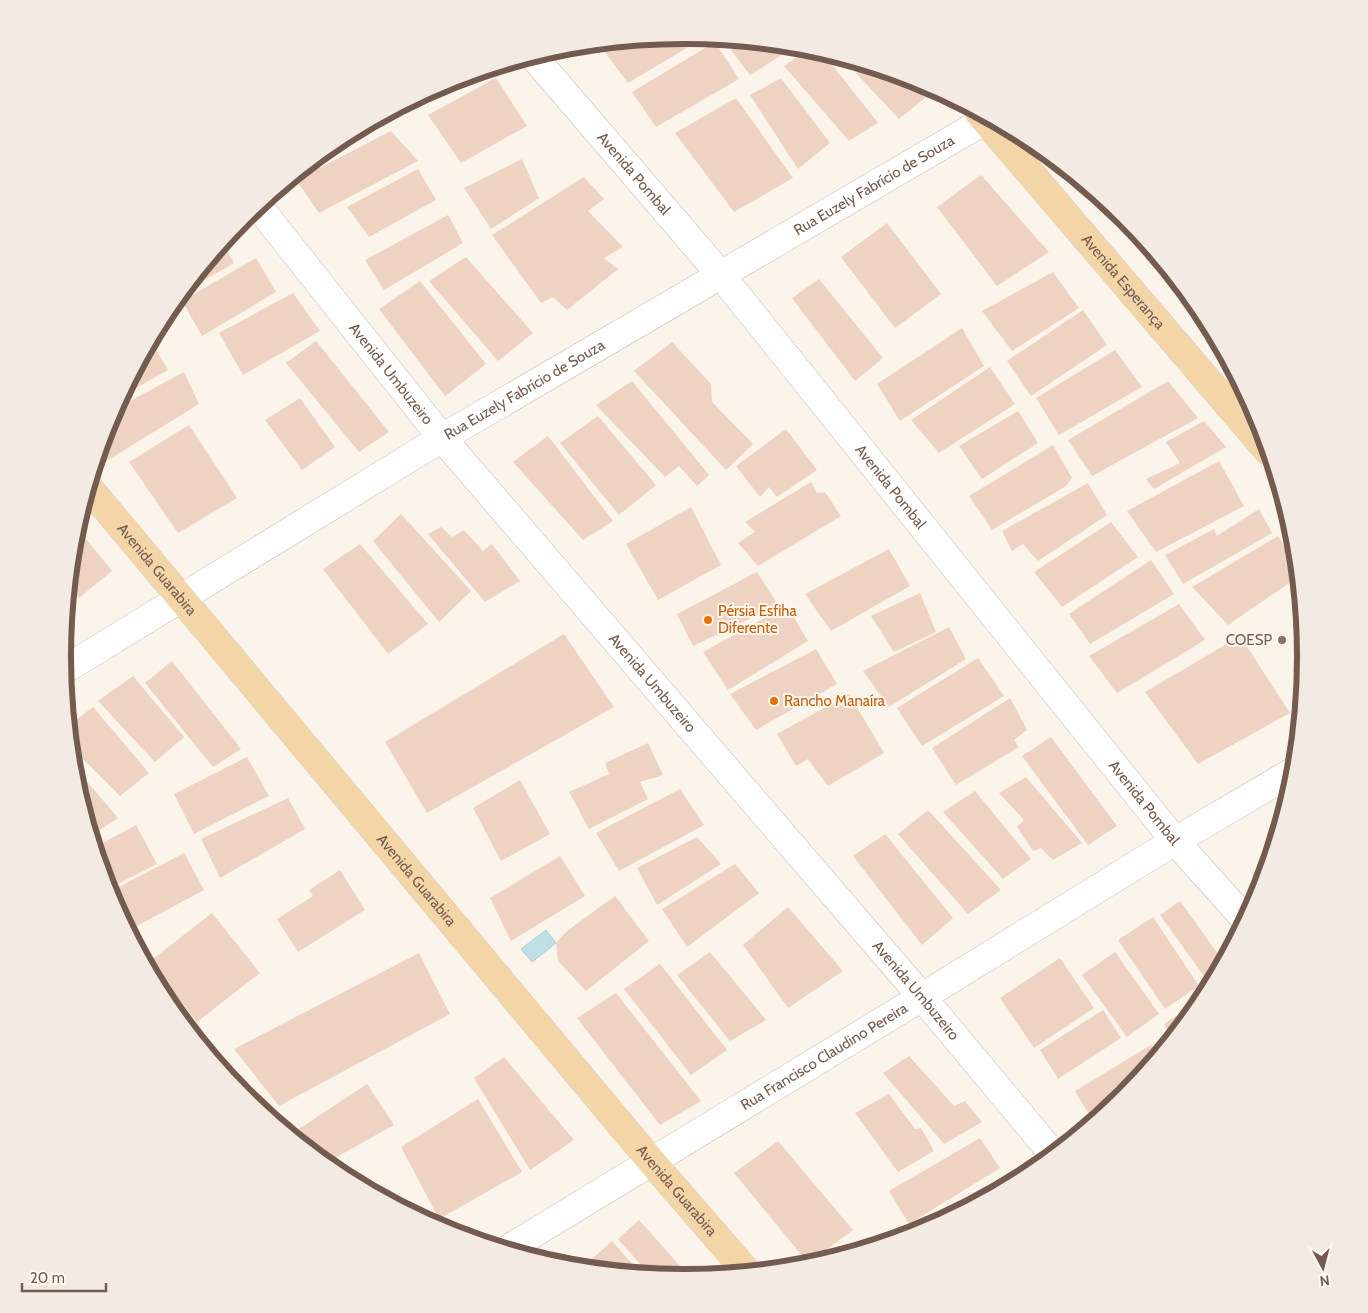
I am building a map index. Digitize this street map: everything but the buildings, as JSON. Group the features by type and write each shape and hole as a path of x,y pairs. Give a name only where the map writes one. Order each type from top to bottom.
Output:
{"main road":[{"name":"Avenida Esperança","path":"993,128 1255,436"},
{"name":"Avenida Guarabira","path":"93,493 651,1161 742,1266"}],"street":[{"name":"Avenida Pombal","path":"538,62 720,274 1175,841 1240,914"},
{"name":"Rua Euzely Fabrício de Souza","path":"71,665 442,438 979,120"},
{"name":"Avenida Umbuzeiro","path":"263,212 442,438 922,997 1048,1149"},
{"name":"Rua Francisco Claudino Pereira","path":"515,1245 1175,841 1285,776"}],"water":[{"path":"546,930 556,943 532,962 521,949"}],"place":[{"name":"Pérsia Esfiha Diferente","path":"708,620"},
{"name":"COESP","path":"1282,640"},
{"name":"Rancho Manaíra","path":"774,701"}]}
